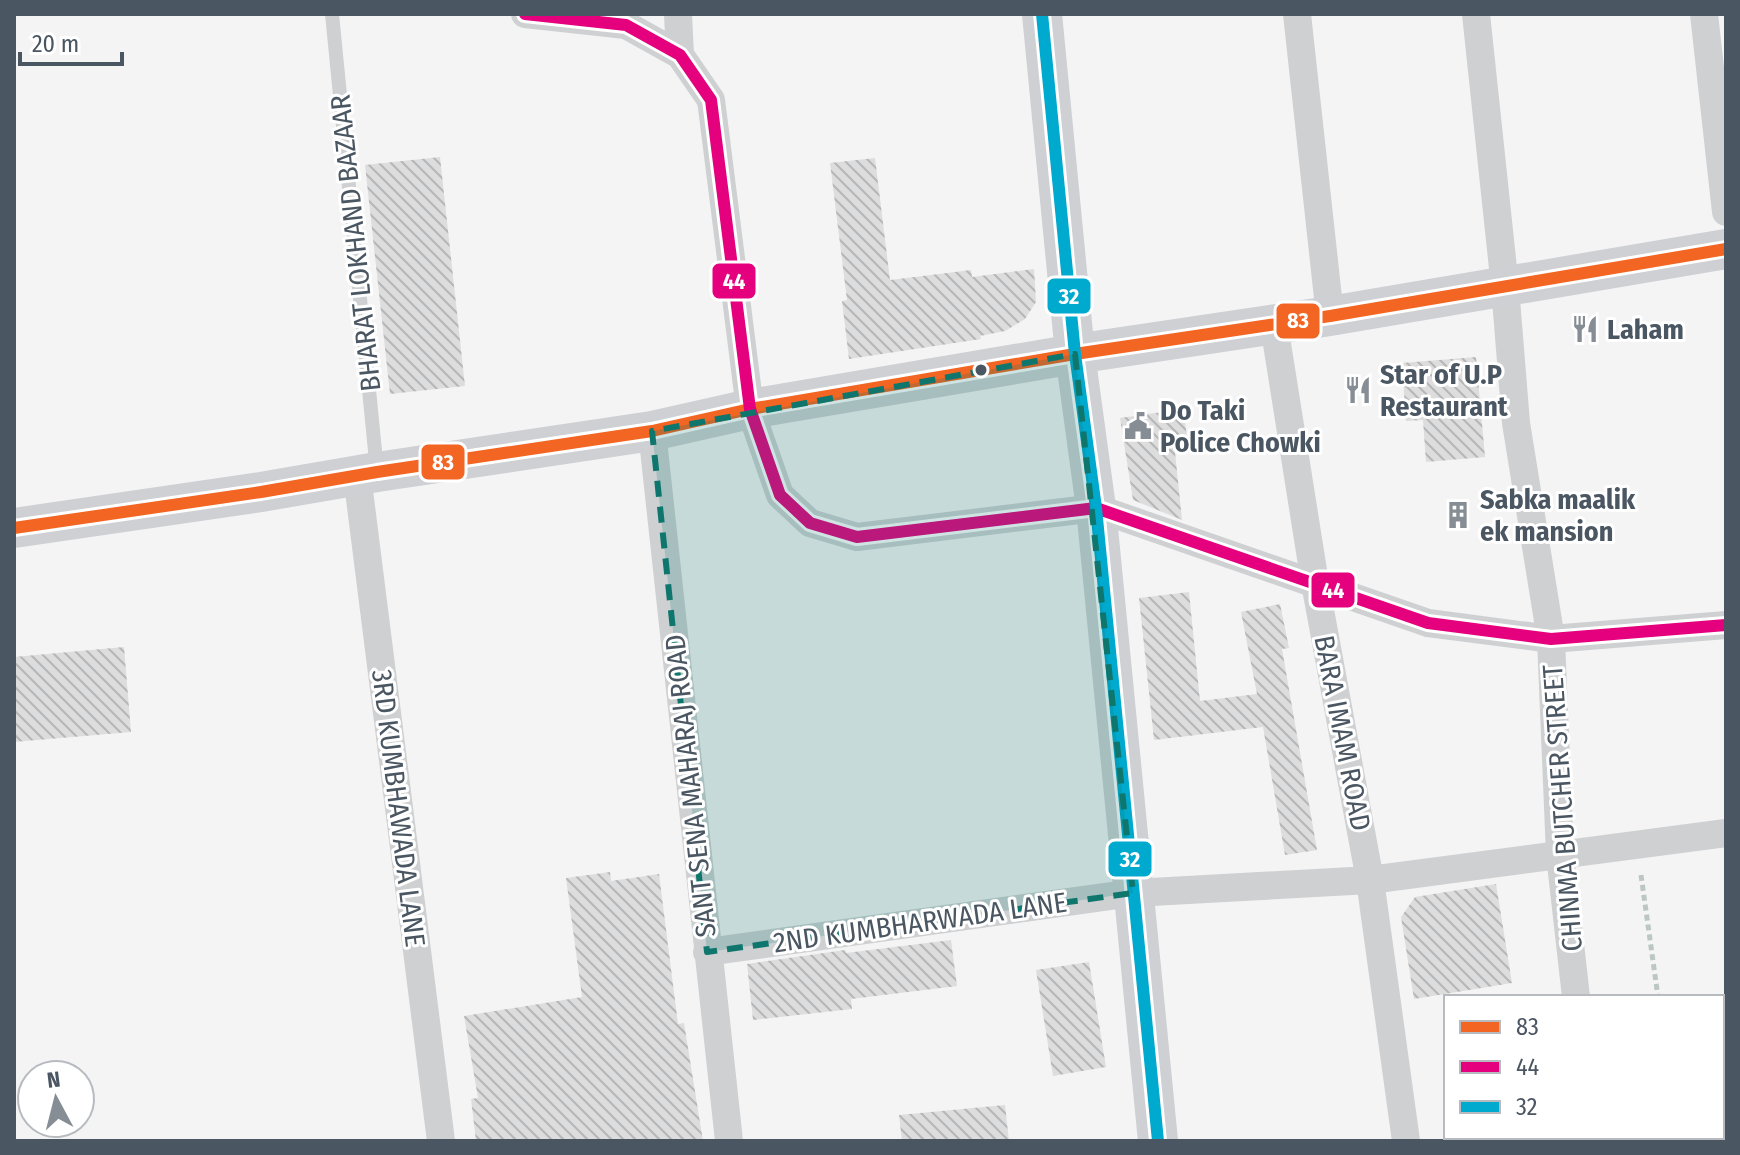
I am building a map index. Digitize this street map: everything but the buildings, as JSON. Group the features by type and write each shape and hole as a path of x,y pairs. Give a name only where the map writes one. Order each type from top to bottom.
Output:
{"main road":[{"path":"1042,14 1075,354 1096,508 1158,1141"},
{"path":"14,528 652,431 750,409 1726,249"}],"street":[{"path":"525,14 626,25 680,55 711,100 750,409 780,495 810,523 857,537 1096,508 1428,623 1551,639 1726,625"},
{"path":"678,14 680,55"},
{"path":"1297,14 1330,316"},
{"name":"CHINMA BUTCHER STREET","path":"1476,14 1516,423 1551,639 1560,855 1576,995"},
{"path":"1704,14 1726,212"},
{"name":"BARA IMAM ROAD","path":"1274,325 1315,583 1370,880 1406,1141"},
{"name":"SANT SENA MAHARAJ ROAD","path":"652,431 729,1141"},
{"name":"3RD KUMBHAWADA LANE","path":"367,473 441,1141"},
{"name":"2ND KUMBHARWADA LANE","path":"707,952 1133,893 1370,880 1726,833"}],"lane":[{"name":"BHARAT LOKHAND BAZAAR","path":"332,14 367,473"}],"path":[{"path":"1637,845 1658,995"}],"highlighted area":[{"path":"1075,354 1133,893 707,952 652,431"}],"transit line":[{"name":"44","path":"525,14 626,25 680,55 711,100 750,409 780,495 810,523 857,537 1096,508 1428,623 1551,639 1726,625"},
{"name":"32","path":"1042,14 1075,354 1096,508 1158,1141"},
{"name":"83","path":"14,528 652,431 750,409 1726,249"}],"place":[{"name":"Laham","path":"1585,329"},
{"name":"Star of U.P Restaurant","path":"1358,390"},
{"name":"Do Taki Police Chowki","path":"1138,426"},
{"name":"Sabka maalik ek mansion","path":"1458,515"}]}
